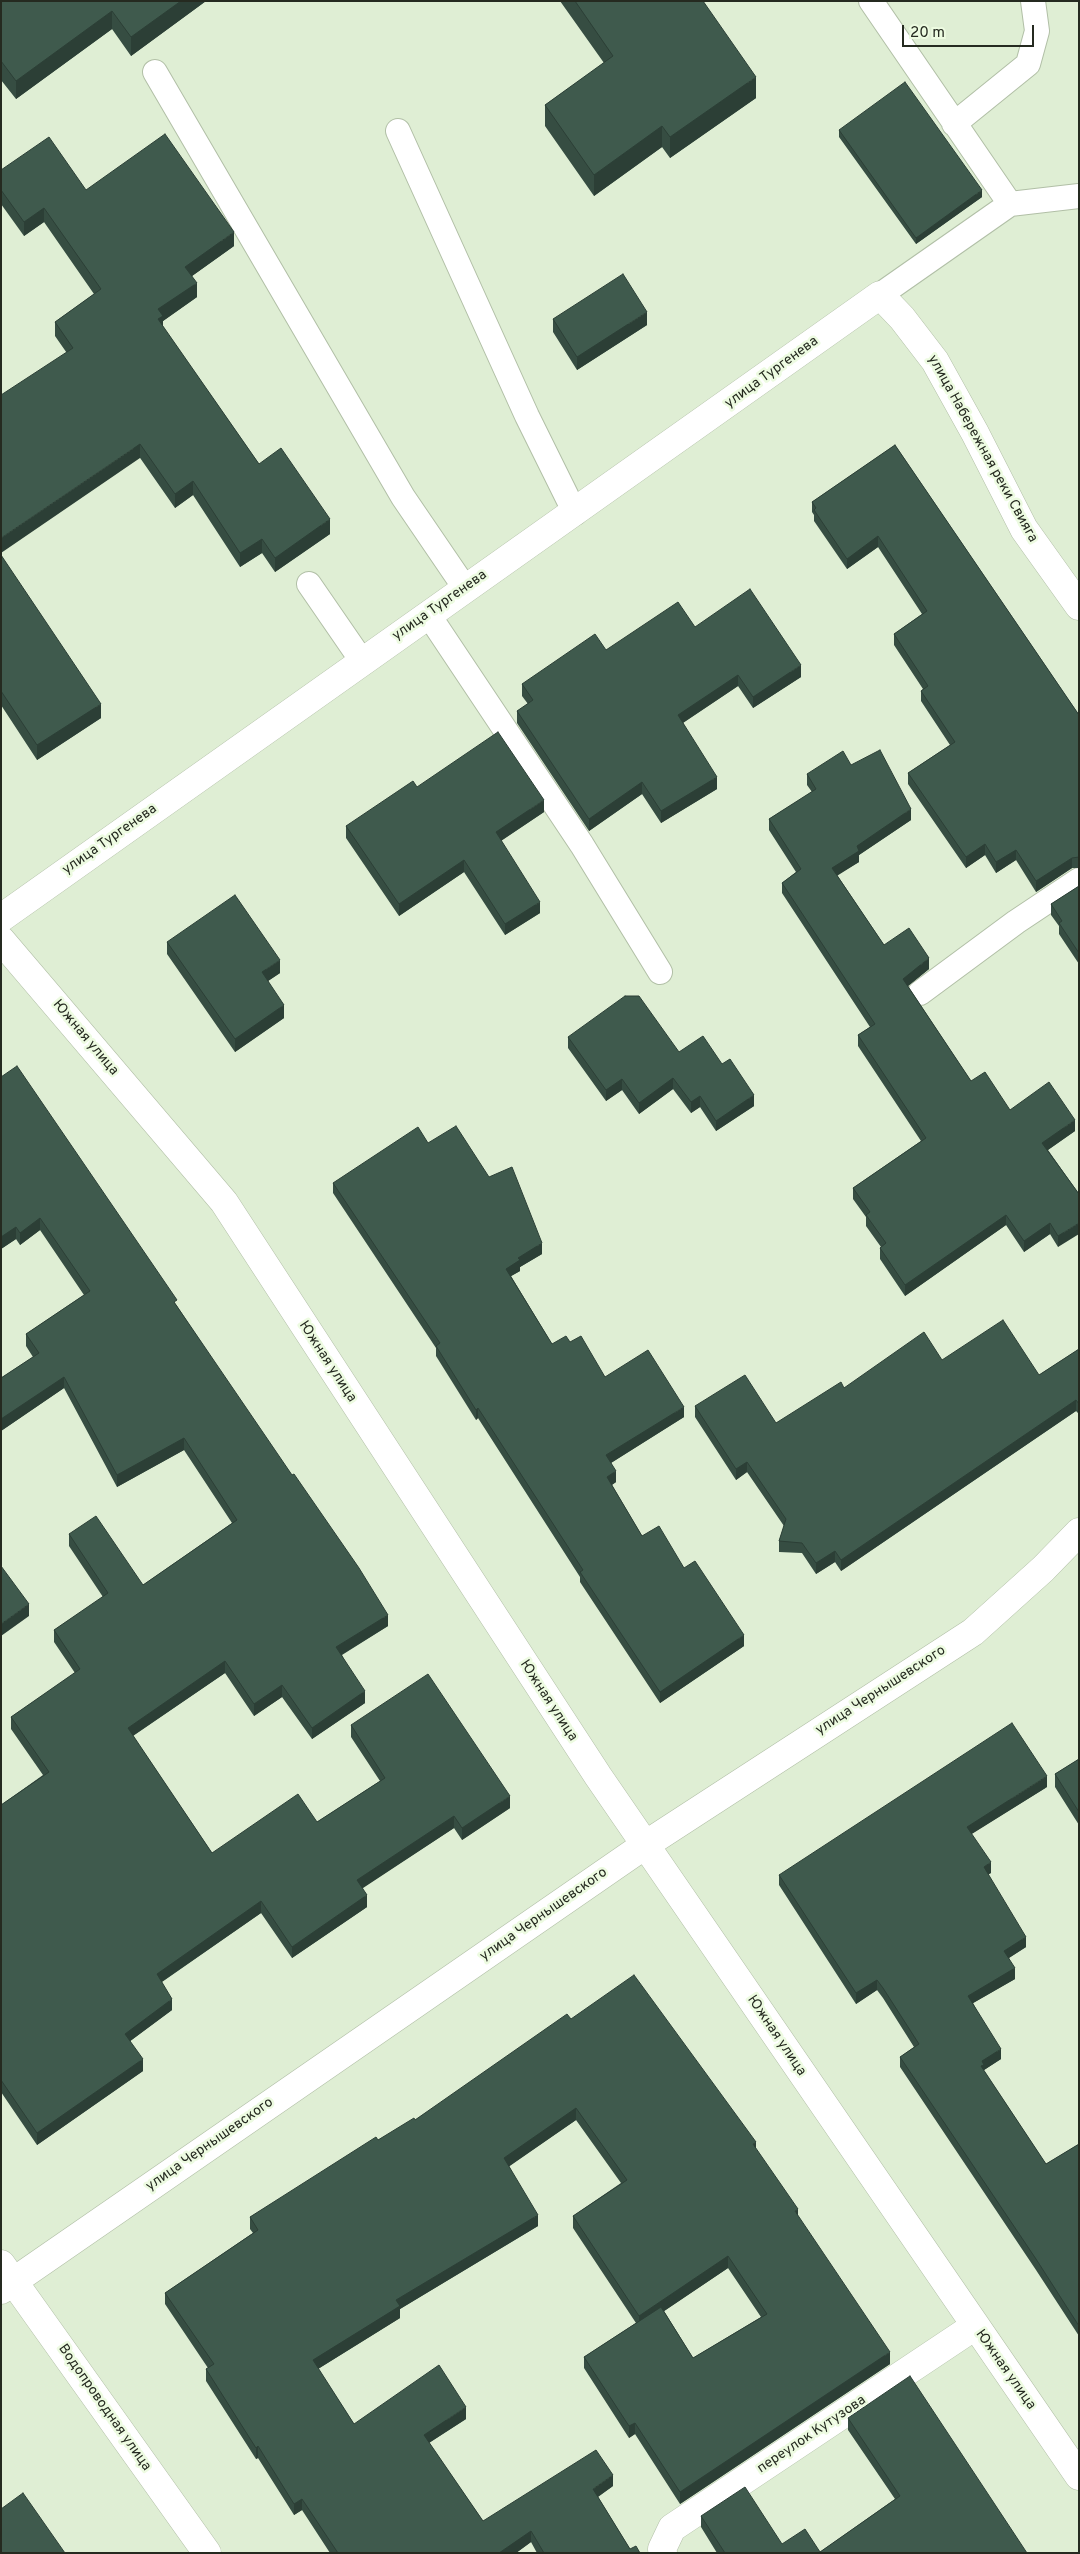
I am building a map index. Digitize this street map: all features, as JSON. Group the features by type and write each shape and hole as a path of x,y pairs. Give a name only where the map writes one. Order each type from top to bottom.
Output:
{"street":[{"name":"улица Тургенева","path":"1,918 362,660 575,513 880,295"},
{"name":"улица Набережная реки Свияга","path":"880,295 902,318 934,360 975,433 1024,529 1079,606"},
{"name":"Южная улица","path":"1,940 224,1202 598,1776 1079,2476"},
{"name":"улица Чернышевского","path":"5,2278 645,1845 973,1632 1043,1569 1079,1532"},
{"name":"Водопроводная улица","path":"5,2278 207,2553"},
{"name":"переулок Кутузова","path":"664,2553 662,2549 672,2528 975,2326"}],"lane":[{"path":"871,1 1010,204"},
{"path":"954,124 1028,64 1037,31 1033,1"},
{"path":"155,72 403,497 465,588"},
{"path":"398,131 522,407 575,513"},
{"path":"880,295 1010,204 1079,196"},
{"path":"310,584 362,660"},
{"path":"428,614 582,845 660,972"},
{"path":"920,993 1016,922 1079,880"}],"building":[{"path":"1,1 181,1 131,37 112,11 16,81 1,61"},
{"path":"575,1 703,1 756,77 670,137 662,126 594,175 545,105 613,56"},
{"path":"905,82 982,190 916,238 839,130"},
{"path":"165,134 234,232 185,267 197,283 158,309 163,316 158,319 259,464 281,448 330,519 275,558 262,539 240,553 193,481 175,494 140,444 1,538 1,395 73,348 55,322 101,289 44,208 24,222 1,190 1,170 49,137 86,190"},
{"path":"623,274 647,312 577,357 553,319"},
{"path":"895,445 1079,715 1079,857 1072,858 1036,881 1016,850 996,862 985,844 966,857 908,773 955,742 921,691 928,686 894,634 927,611 878,536 847,559 814,510 816,508 812,502"},
{"path":"1,555 101,704 37,745 1,691"},
{"path":"750,589 801,665 753,697 738,675 678,715 717,777 661,811 642,782 589,819 517,711 533,700 522,684 595,634 606,650 678,602 695,627"},
{"path":"498,732 544,800 496,832 540,902 505,924 464,860 399,904 346,826 413,781 417,787"},
{"path":"880,750 911,809 857,846 859,851 832,868 884,945 909,928 929,958 903,979 971,1081 985,1072 1010,1110 1049,1082 1075,1120 1042,1143 1079,1194 1079,1223 1058,1236 1050,1223 1024,1241 1006,1215 905,1285 880,1248 886,1243 866,1215 870,1212 853,1188 926,1138 858,1035 875,1024 782,883 801,869 769,819 816,789 807,774 843,751 851,765"},
{"path":"1079,886 1079,953 1059,923 1062,921 1051,904"},
{"path":"235,895 280,960 262,972 284,1005 235,1039 167,942"},
{"path":"625,996 639,996 679,1052 703,1036 722,1064 730,1059 754,1095 716,1121 700,1096 691,1102 673,1078 639,1103 622,1079 606,1090 568,1037"},
{"path":"17,1066 177,1300 174,1302 292,1475 294,1474 359,1568 388,1615 336,1647 365,1691 312,1728 282,1685 254,1704 225,1661 128,1728 212,1853 298,1794 317,1822 385,1778 351,1725 428,1674 510,1796 462,1828 454,1816 357,1880 367,1895 292,1947 261,1901 157,1974 172,1999 125,2034 143,2059 37,2133 1,2080 1,1805 49,1772 11,1717 80,1669 54,1630 108,1593 69,1534 96,1516 143,1585 237,1520 184,1438 117,1475 64,1377 1,1419 1,1378 39,1353 26,1334 90,1291 40,1218 20,1233 16,1227 1,1237 1,1077"},
{"path":"456,1126 489,1177 512,1167 542,1243 518,1258 520,1260 506,1269 552,1344 566,1336 570,1342 581,1336 605,1377 648,1350 684,1407 606,1455 616,1471 607,1477 642,1536 659,1526 684,1568 695,1561 744,1635 660,1692 580,1572 583,1570 478,1408 476,1410 436,1346 440,1343 333,1183 418,1127 428,1143"},
{"path":"1003,1320 1039,1375 1079,1349 1079,1404 1076,1400 841,1560 835,1551 816,1563 802,1543 779,1541 786,1519 747,1462 736,1469 695,1406 745,1375 776,1423 841,1382 844,1388 924,1332 942,1360"},
{"path":"1,1566 29,1604 1,1624"},
{"path":"1012,1723 1047,1776 967,1827 991,1862 984,1867 1026,1937 1004,1951 1015,1968 968,1996 1001,2049 982,2061 984,2065 981,2066 1046,2164 1079,2144 1079,2326 900,2057 919,2044 883,1988 877,1980 856,1993 779,1875"},
{"path":"1079,1759 1079,1812 1055,1774"},
{"path":"634,1975 756,2142 753,2144 798,2209 795,2211 890,2352 680,2492 635,2423 629,2426 584,2357 661,2307 693,2358 767,2314 728,2256 639,2316 573,2216 627,2180 576,2108 504,2158 538,2215 396,2300 400,2306 313,2360 354,2424 439,2365 466,2407 424,2435 483,2521 596,2450 613,2475 593,2489 630,2549 636,2546 640,2553 544,2553 531,2531 499,2553 338,2553 302,2499 294,2504 258,2446 256,2448 206,2369 214,2364 165,2293 258,2230 250,2217 376,2137 378,2140 414,2118 415,2120 567,2014 571,2019"},
{"path":"910,2376 1027,2553 725,2553 701,2516 745,2487 782,2544 805,2529 820,2552 900,2496 848,2418"},
{"path":"23,2493 65,2553 1,2553 1,2509"}]}
